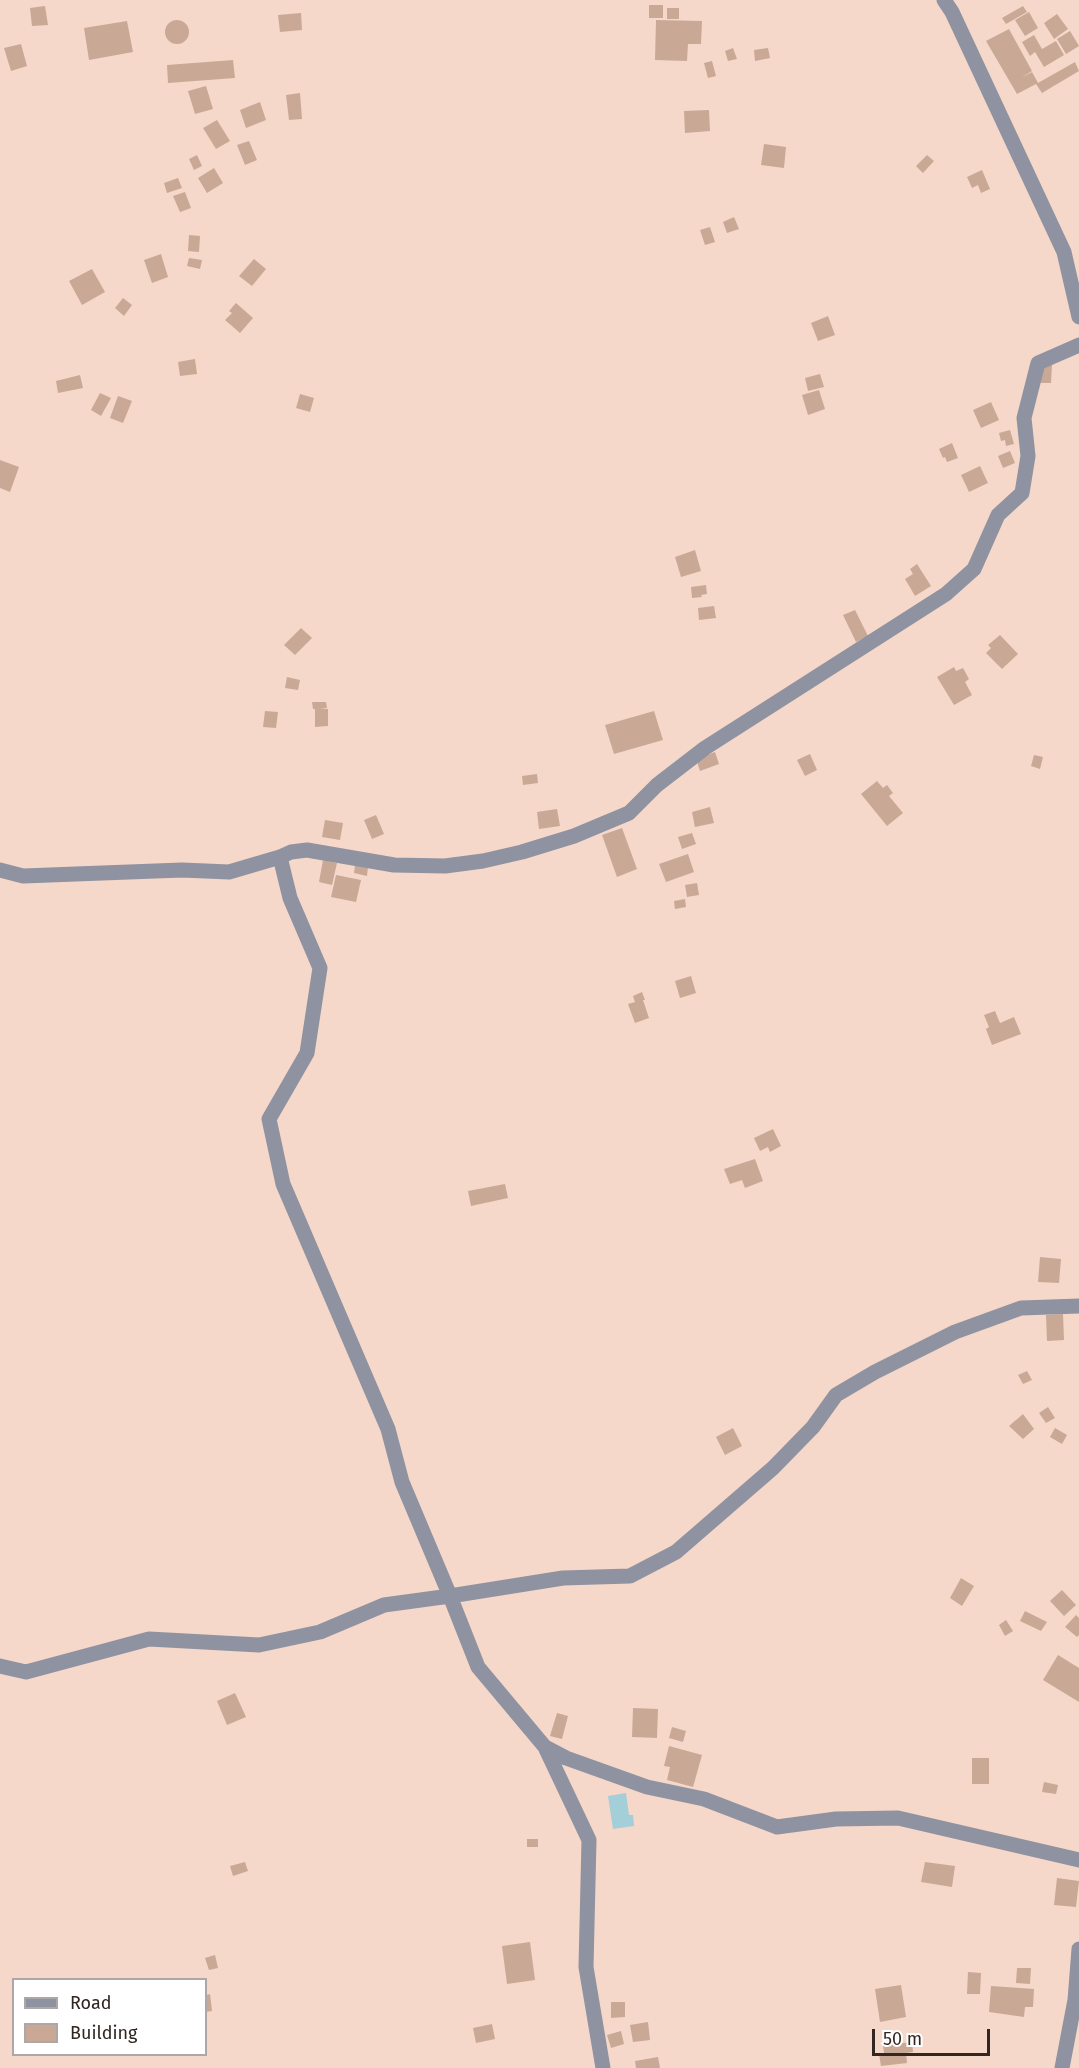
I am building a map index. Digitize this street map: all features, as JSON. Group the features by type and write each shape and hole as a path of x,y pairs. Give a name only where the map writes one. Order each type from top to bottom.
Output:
{"street":[{"path":"944,0 962,32 1064,252 1079,317"},
{"path":"0,870 23,876 182,870 229,872 291,852 307,850 394,865 446,866 522,852 574,836 629,813 657,785 705,748 946,594 974,568 998,515 1022,493 1028,456 1024,418 1038,363 1079,345"},
{"path":"280,857 290,898 320,968 307,1053 269,1119 283,1184 388,1429 402,1482 478,1667 545,1747 589,1840 586,1967 603,2068"},
{"path":"0,1666 26,1672 149,1639 259,1645 320,1632 384,1605 563,1578 630,1576 676,1552 773,1468 813,1427 836,1395 955,1332 1021,1308 1079,1306"},
{"path":"545,1747 566,1758 647,1787 704,1799 777,1827 836,1819 898,1818 1079,1860"},
{"path":"1062,2068 1075,2000 1079,1949"}],"water":[{"path":"626,1793 629,1815 633,1815 634,1826 613,1829 608,1796"}],"building":[{"path":"649,5 663,5 663,18 649,18"},
{"path":"45,6 48,25 32,26 30,8"},
{"path":"1023,6 1027,12 1006,24 1002,18"},
{"path":"667,8 679,8 679,19 667,19"},
{"path":"1029,12 1038,28 1025,36 1015,20"},
{"path":"301,13 302,30 280,32 278,15"},
{"path":"1057,14 1068,29 1054,39 1044,23"},
{"path":"177,20 185,24 189,32 185,40 177,44 169,40 165,32 169,24"},
{"path":"656,20 702,21 701,44 688,44 687,61 655,60"},
{"path":"127,21 133,52 89,60 84,28"},
{"path":"1009,29 1032,71 1021,78 1032,72 1038,83 1075,62 1079,71 1042,93 1036,84 1017,94 986,41"},
{"path":"1070,31 1079,46 1066,54 1057,39"},
{"path":"1034,35 1042,49 1056,41 1064,55 1044,67 1035,52 1030,56 1022,42"},
{"path":"21,44 27,66 11,71 4,48"},
{"path":"733,48 737,59 728,61 725,51"},
{"path":"768,48 770,58 755,61 754,50"},
{"path":"233,60 235,78 168,83 167,65"},
{"path":"712,61 716,76 708,78 704,63"},
{"path":"206,86 213,109 195,114 188,91"},
{"path":"300,93 302,119 289,120 286,95"},
{"path":"260,102 266,120 246,128 240,110"},
{"path":"709,110 710,131 685,133 684,111"},
{"path":"217,120 230,141 216,149 203,128"},
{"path":"249,141 257,160 245,165 237,145"},
{"path":"764,144 786,147 784,168 761,165"},
{"path":"197,155 202,166 194,170 189,159"},
{"path":"927,155 934,161 923,173 916,166"},
{"path":"214,168 223,183 207,193 198,178"},
{"path":"982,170 990,189 981,193 978,185 972,188 967,177"},
{"path":"178,178 182,188 167,193 164,183"},
{"path":"185,192 191,208 180,212 173,196"},
{"path":"734,217 739,229 727,233 723,222"},
{"path":"710,227 715,242 705,245 700,230"},
{"path":"189,235 200,236 199,252 188,251"},
{"path":"161,254 168,277 152,283 144,260"},
{"path":"189,258 202,260 200,269 187,266"},
{"path":"254,259 266,269 252,286 239,276"},
{"path":"92,269 105,292 82,305 69,281"},
{"path":"123,298 132,305 124,316 115,308"},
{"path":"236,303 253,318 240,333 225,320 232,313 229,311"},
{"path":"828,316 835,335 818,341 811,323"},
{"path":"195,359 197,374 180,376 178,362"},
{"path":"1041,365 1052,365 1051,383 1041,383"},
{"path":"820,374 824,387 808,391 805,378"},
{"path":"80,375 83,388 58,393 56,381"},
{"path":"819,390 825,409 808,415 802,395"},
{"path":"100,393 111,398 101,416 91,410"},
{"path":"300,394 314,398 310,412 296,408"},
{"path":"118,396 132,401 123,423 110,418"},
{"path":"991,402 999,420 981,428 973,410"},
{"path":"1010,430 1014,444 1006,446 1005,440 1001,441 999,433"},
{"path":"952,443 958,458 947,462 939,449"},
{"path":"1010,451 1015,463 1003,468 998,456"},
{"path":"0,460 19,467 10,492 0,488"},
{"path":"980,466 988,483 969,492 961,475"},
{"path":"695,550 701,571 681,577 675,557"},
{"path":"917,564 931,586 915,596 905,579 913,574 910,569"},
{"path":"706,585 707,594 692,598 691,587"},
{"path":"714,606 716,618 699,620 698,608"},
{"path":"855,610 868,636 856,642 843,615"},
{"path":"301,628 312,638 295,655 284,645"},
{"path":"1000,635 1018,654 1002,669 986,653 991,648 988,645"},
{"path":"954,667 956,671 963,668 969,679 965,682 972,695 954,705 937,677"},
{"path":"287,677 300,680 298,690 285,688"},
{"path":"312,702 326,702 327,708 320,709 328,709 328,726 315,727 315,709 313,709"},
{"path":"265,711 278,712 276,728 263,727"},
{"path":"654,711 663,740 614,754 605,725"},
{"path":"715,752 719,764 700,771 696,759"},
{"path":"810,754 817,770 805,776 797,760"},
{"path":"1034,755 1043,757 1040,769 1031,766"},
{"path":"537,774 538,783 523,785 522,776"},
{"path":"877,781 883,788 887,785 893,793 889,796 903,813 887,826 861,794"},
{"path":"710,807 714,823 695,827 692,812"},
{"path":"557,809 560,826 539,829 537,812"},
{"path":"376,815 384,834 372,839 364,820"},
{"path":"325,820 343,823 340,840 322,837"},
{"path":"622,828 637,869 617,877 602,835"},
{"path":"692,833 696,844 682,849 678,837"},
{"path":"688,854 694,872 666,882 659,864"},
{"path":"323,860 337,863 332,885 319,882"},
{"path":"355,865 368,867 367,876 354,873"},
{"path":"336,875 361,880 356,902 331,897"},
{"path":"697,883 699,895 687,897 685,885"},
{"path":"685,899 686,907 675,909 674,901"},
{"path":"691,976 696,993 680,998 675,981"},
{"path":"642,992 649,1018 635,1023 628,1004 635,1002 633,996"},
{"path":"995,1011 1000,1023 1014,1017 1021,1034 992,1045 984,1015"},
{"path":"773,1129 781,1146 770,1152 768,1147 760,1151 754,1138"},
{"path":"755,1159 763,1181 745,1188 742,1180 730,1184 724,1169"},
{"path":"505,1184 508,1198 471,1206 468,1191"},
{"path":"1040,1257 1061,1259 1059,1283 1038,1282"},
{"path":"1063,1314 1064,1340 1047,1341 1046,1315"},
{"path":"1027,1371 1032,1380 1023,1384 1018,1375"},
{"path":"1048,1407 1055,1418 1046,1423 1039,1413"},
{"path":"1023,1414 1034,1429 1023,1439 1009,1426"},
{"path":"733,1428 742,1446 725,1455 716,1437"},
{"path":"1055,1428 1067,1435 1062,1444 1050,1437"},
{"path":"961,1578 974,1586 962,1606 950,1598"},
{"path":"1062,1590 1076,1605 1064,1616 1050,1601"},
{"path":"1025,1611 1047,1622 1041,1631 1020,1621"},
{"path":"1076,1615 1079,1618 1077,1637 1065,1627"},
{"path":"1006,1620 1013,1631 1005,1636 999,1625"},
{"path":"1058,1655 1079,1668 1079,1702 1043,1680"},
{"path":"235,1693 246,1717 227,1725 217,1701"},
{"path":"633,1708 658,1709 657,1738 632,1737"},
{"path":"557,1713 568,1716 562,1739 550,1736"},
{"path":"672,1727 686,1731 683,1742 669,1738"},
{"path":"669,1746 702,1755 693,1787 667,1780 670,1767 664,1766"},
{"path":"972,1758 989,1758 989,1784 972,1784"},
{"path":"1044,1782 1058,1785 1056,1794 1042,1792"},
{"path":"527,1839 538,1839 538,1847 527,1847"},
{"path":"245,1862 248,1871 233,1876 230,1866"},
{"path":"925,1862 955,1866 952,1887 921,1882"},
{"path":"1057,1878 1079,1881 1076,1907 1054,1905"},
{"path":"530,1942 535,1980 507,1984 502,1946"},
{"path":"215,1955 218,1968 209,1970 205,1958"},
{"path":"1017,1968 1031,1968 1030,1984 1016,1983"},
{"path":"968,1972 981,1973 980,1994 967,1994"},
{"path":"901,1985 906,2017 880,2022 875,1989"},
{"path":"991,1986 1034,1989 1033,2007 1025,2007 1024,2017 989,2012"},
{"path":"210,1994 212,2011 207,2012 207,1995"},
{"path":"611,2002 625,2002 625,2017 611,2018"},
{"path":"648,2022 650,2040 633,2042 630,2025"},
{"path":"492,2024 495,2039 476,2043 473,2028"},
{"path":"621,2031 624,2044 611,2048 607,2035"},
{"path":"912,2042 913,2052 906,2053 907,2063 881,2066 879,2054 884,2053 883,2045"},
{"path":"658,2057 660,2068 636,2068 635,2061"}]}
